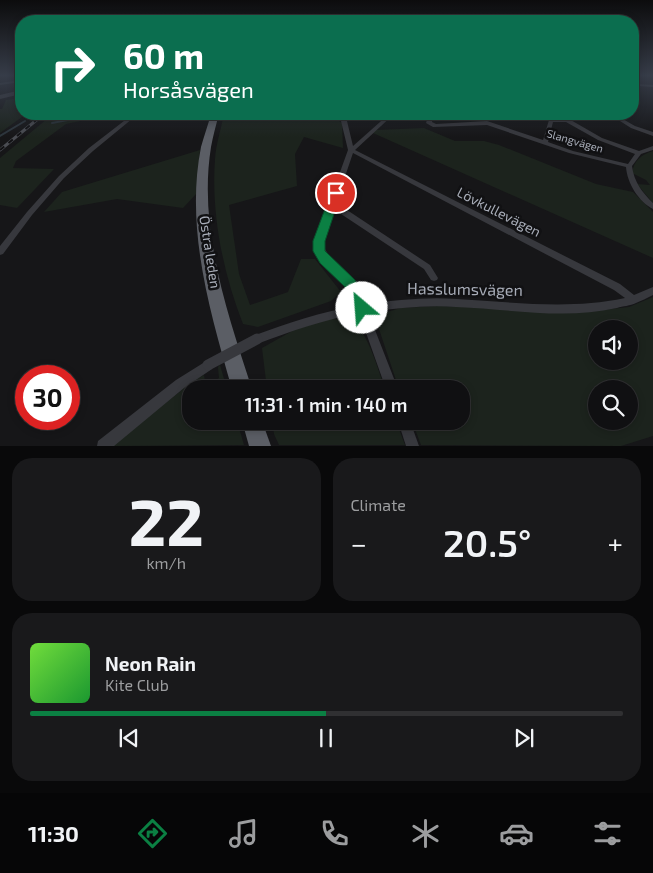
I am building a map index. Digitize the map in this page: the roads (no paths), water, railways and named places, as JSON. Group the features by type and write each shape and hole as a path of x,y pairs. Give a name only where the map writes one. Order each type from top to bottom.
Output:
{"highway":[{"name":"Östra leden","path":"213,120 204,158 202,200 207,250 224,334 239,380"},
{"path":"255,430 260,446"}],"street":[{"path":"0,252 49,190 85,154 128,120"},
{"path":"344,120 351,150"},
{"path":"385,120 351,150 319,241 319,251 324,259 350,284 362,308 389,380"},
{"name":"Slangvägen","path":"430,120 429,123 439,127 488,123 571,152 629,166"},
{"path":"545,143 551,120"},
{"path":"564,120 572,122 600,139 639,153"},
{"path":"621,120 633,127 653,134"},
{"path":"653,148 639,153 629,166 632,182 638,192 653,207"},
{"name":"Lövkullevägen","path":"351,150 617,287 634,300"},
{"path":"331,207 341,210 427,267 434,278"},
{"name":"Hasslumsvägen","path":"102,446 180,384 208,365 257,339 314,318 387,304 459,302 563,309 612,305 634,300 653,291"},
{"path":"407,430 413,446"}],"waterway":[{"path":"52,123 68,120"},
{"path":"0,136 25,121"}],"railway":[{"path":"0,150 37,120"}]}
